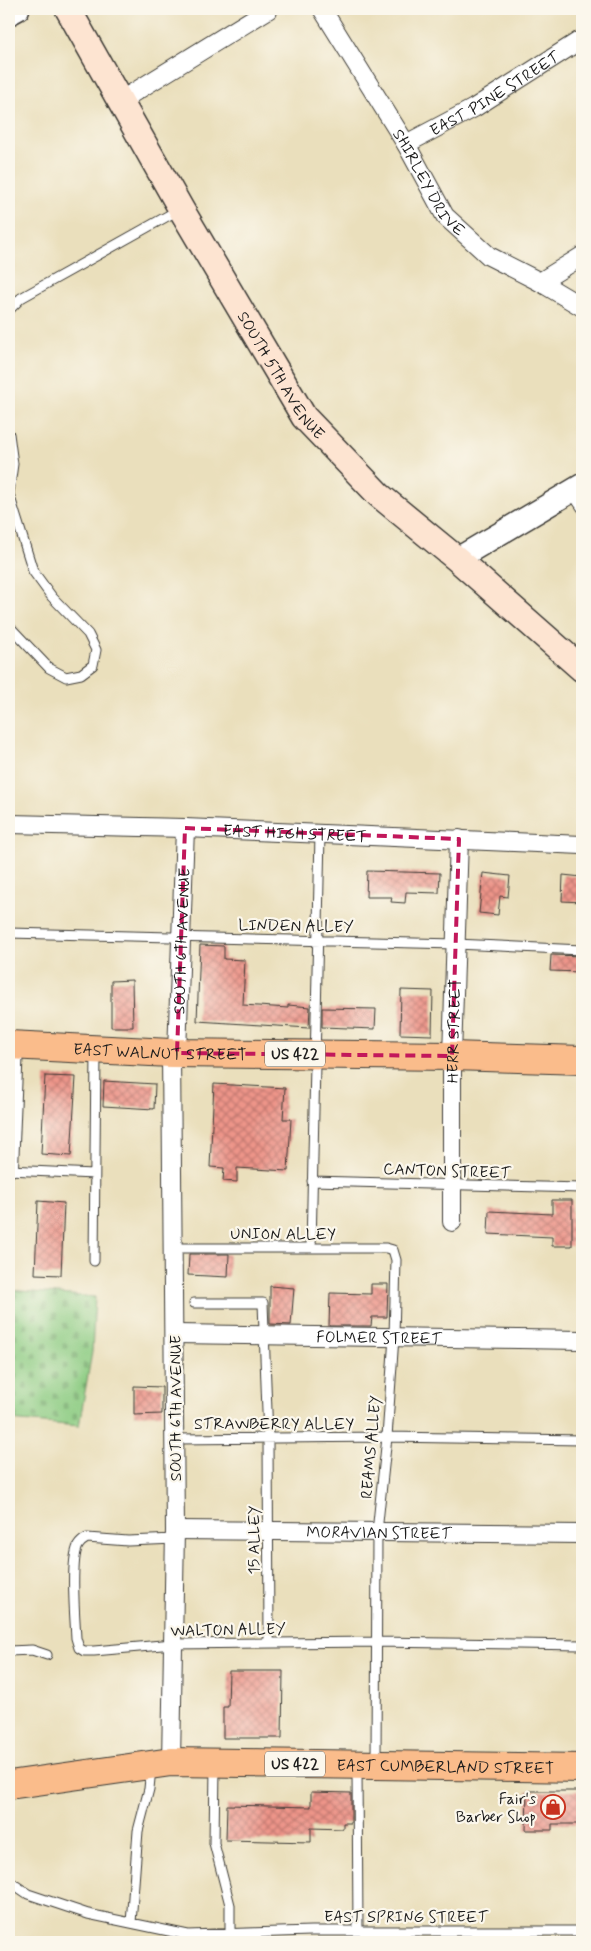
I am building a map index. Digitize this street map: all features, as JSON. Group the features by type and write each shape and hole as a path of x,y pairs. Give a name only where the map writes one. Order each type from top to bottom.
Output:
{"highway":[{"name":"EAST WALNUT STREET","path":"11,1045 174,1053 452,1056 582,1060"},
{"name":"EAST CUMBERLAND STREET","path":"9,1785 161,1764 215,1763 582,1768"}],"main road":[{"name":"SOUTH 5TH AVENUE","path":"68,9 180,209 304,417 379,495 457,559 582,669"}],"street":[{"path":"9,14 18,9"},
{"path":"120,101 269,9"},
{"name":"SHIRLEY DRIVE","path":"322,9 406,144 445,216 489,256 540,282 582,307"},
{"name":"EAST PINE STREET","path":"406,144 474,108 582,39"},
{"path":"540,282 582,256"},
{"path":"457,559 578,495"},
{"name":"EAST HIGH STREET","path":"9,824 185,828 582,845"},
{"name":"SOUTH 6TH AVENUE","path":"161,1764 173,1644 175,1534 174,1053 182,938 185,828"},
{"name":"HERR STREET","path":"452,1222 452,1056 459,839"},
{"path":"9,1169 11,1045"},
{"name":"FOLMER STREET","path":"175,1334 582,1340"},
{"name":"MORAVIAN STREET","path":"175,1534 267,1531 582,1534"}],"lane":[{"path":"9,310 21,298 180,209"},
{"path":"9,434 13,464 9,493 33,571 52,597 88,634 96,650 93,665 81,674 66,677 50,668 9,626"},
{"path":"311,1248 320,834"},
{"name":"LINDEN ALLEY","path":"9,933 456,944 582,950"},
{"path":"94,1261 96,1049"},
{"path":"9,1169 94,1174"},
{"name":"CANTON STREET","path":"312,1181 582,1188"},
{"name":"UNION ALLEY","path":"174,1248 386,1248 393,1250"},
{"name":"REAMS ALLEY","path":"358,1931 366,1765 376,1642 377,1532 387,1437 394,1337 396,1260 393,1250"},
{"name":"15 ALLEY","path":"194,1303 263,1303 268,1438 269,1643"},
{"name":"STRAWBERRY ALLEY","path":"175,1439 387,1437 582,1440"},
{"name":"WALTON ALLEY","path":"175,1534 128,1541 87,1538 77,1548 74,1562 76,1638 79,1648 84,1651 94,1651 173,1644 376,1642 582,1645"},
{"path":"9,1651 32,1650 47,1655"},
{"path":"215,1763 214,1843 230,1905 230,1934"},
{"path":"131,1924 138,1830 149,1789 161,1764"},
{"name":"EAST SPRING STREET","path":"9,1881 28,1894 88,1914 188,1935 358,1931 582,1931"}],"highlighted area":[{"path":"185,828 459,839 452,1056 177,1053"}],"green space":[{"path":"9,1290 95,1297 92,1352 79,1426 9,1420"}],"building":[{"path":"367,871 440,873 439,893 406,892 405,903 391,902 392,897 366,897"},
{"path":"483,873 510,876 508,897 500,896 498,915 479,913"},
{"path":"563,875 582,877 582,902 562,901"},
{"path":"200,945 224,946 224,959 245,960 243,1005 288,1008 288,1005 310,1007 309,1028 197,1021"},
{"path":"551,955 582,956 582,972 550,971"},
{"path":"132,980 133,1027 111,1027 111,981"},
{"path":"401,990 433,991 432,1035 400,1034"},
{"path":"322,1008 376,1009 375,1029 322,1027"},
{"path":"45,1076 76,1077 71,1156 41,1154"},
{"path":"104,1081 155,1084 154,1109 103,1106"},
{"path":"214,1084 285,1088 283,1119 291,1119 288,1171 237,1168 237,1182 223,1181 224,1168 210,1167"},
{"path":"552,1200 572,1200 572,1246 552,1246 552,1237 488,1234 489,1211 552,1214"},
{"path":"38,1201 64,1203 61,1275 35,1274"},
{"path":"189,1254 229,1254 228,1277 188,1275"},
{"path":"371,1284 388,1284 387,1317 372,1317 371,1326 329,1326 330,1293 371,1294"},
{"path":"270,1286 294,1288 291,1325 270,1324"},
{"path":"134,1386 162,1387 162,1414 134,1415"},
{"path":"229,1671 283,1671 282,1738 223,1738 223,1707 228,1707"},
{"name":"Fair's Barber Shop","path":"527,1791 581,1791 580,1824 552,1824 552,1830 526,1830"},
{"path":"311,1792 351,1793 351,1823 343,1823 343,1829 311,1828 311,1842 226,1840 227,1805 311,1807"}],"place":[{"name":"Fair's Barber Shop","path":"553,1807"}]}
